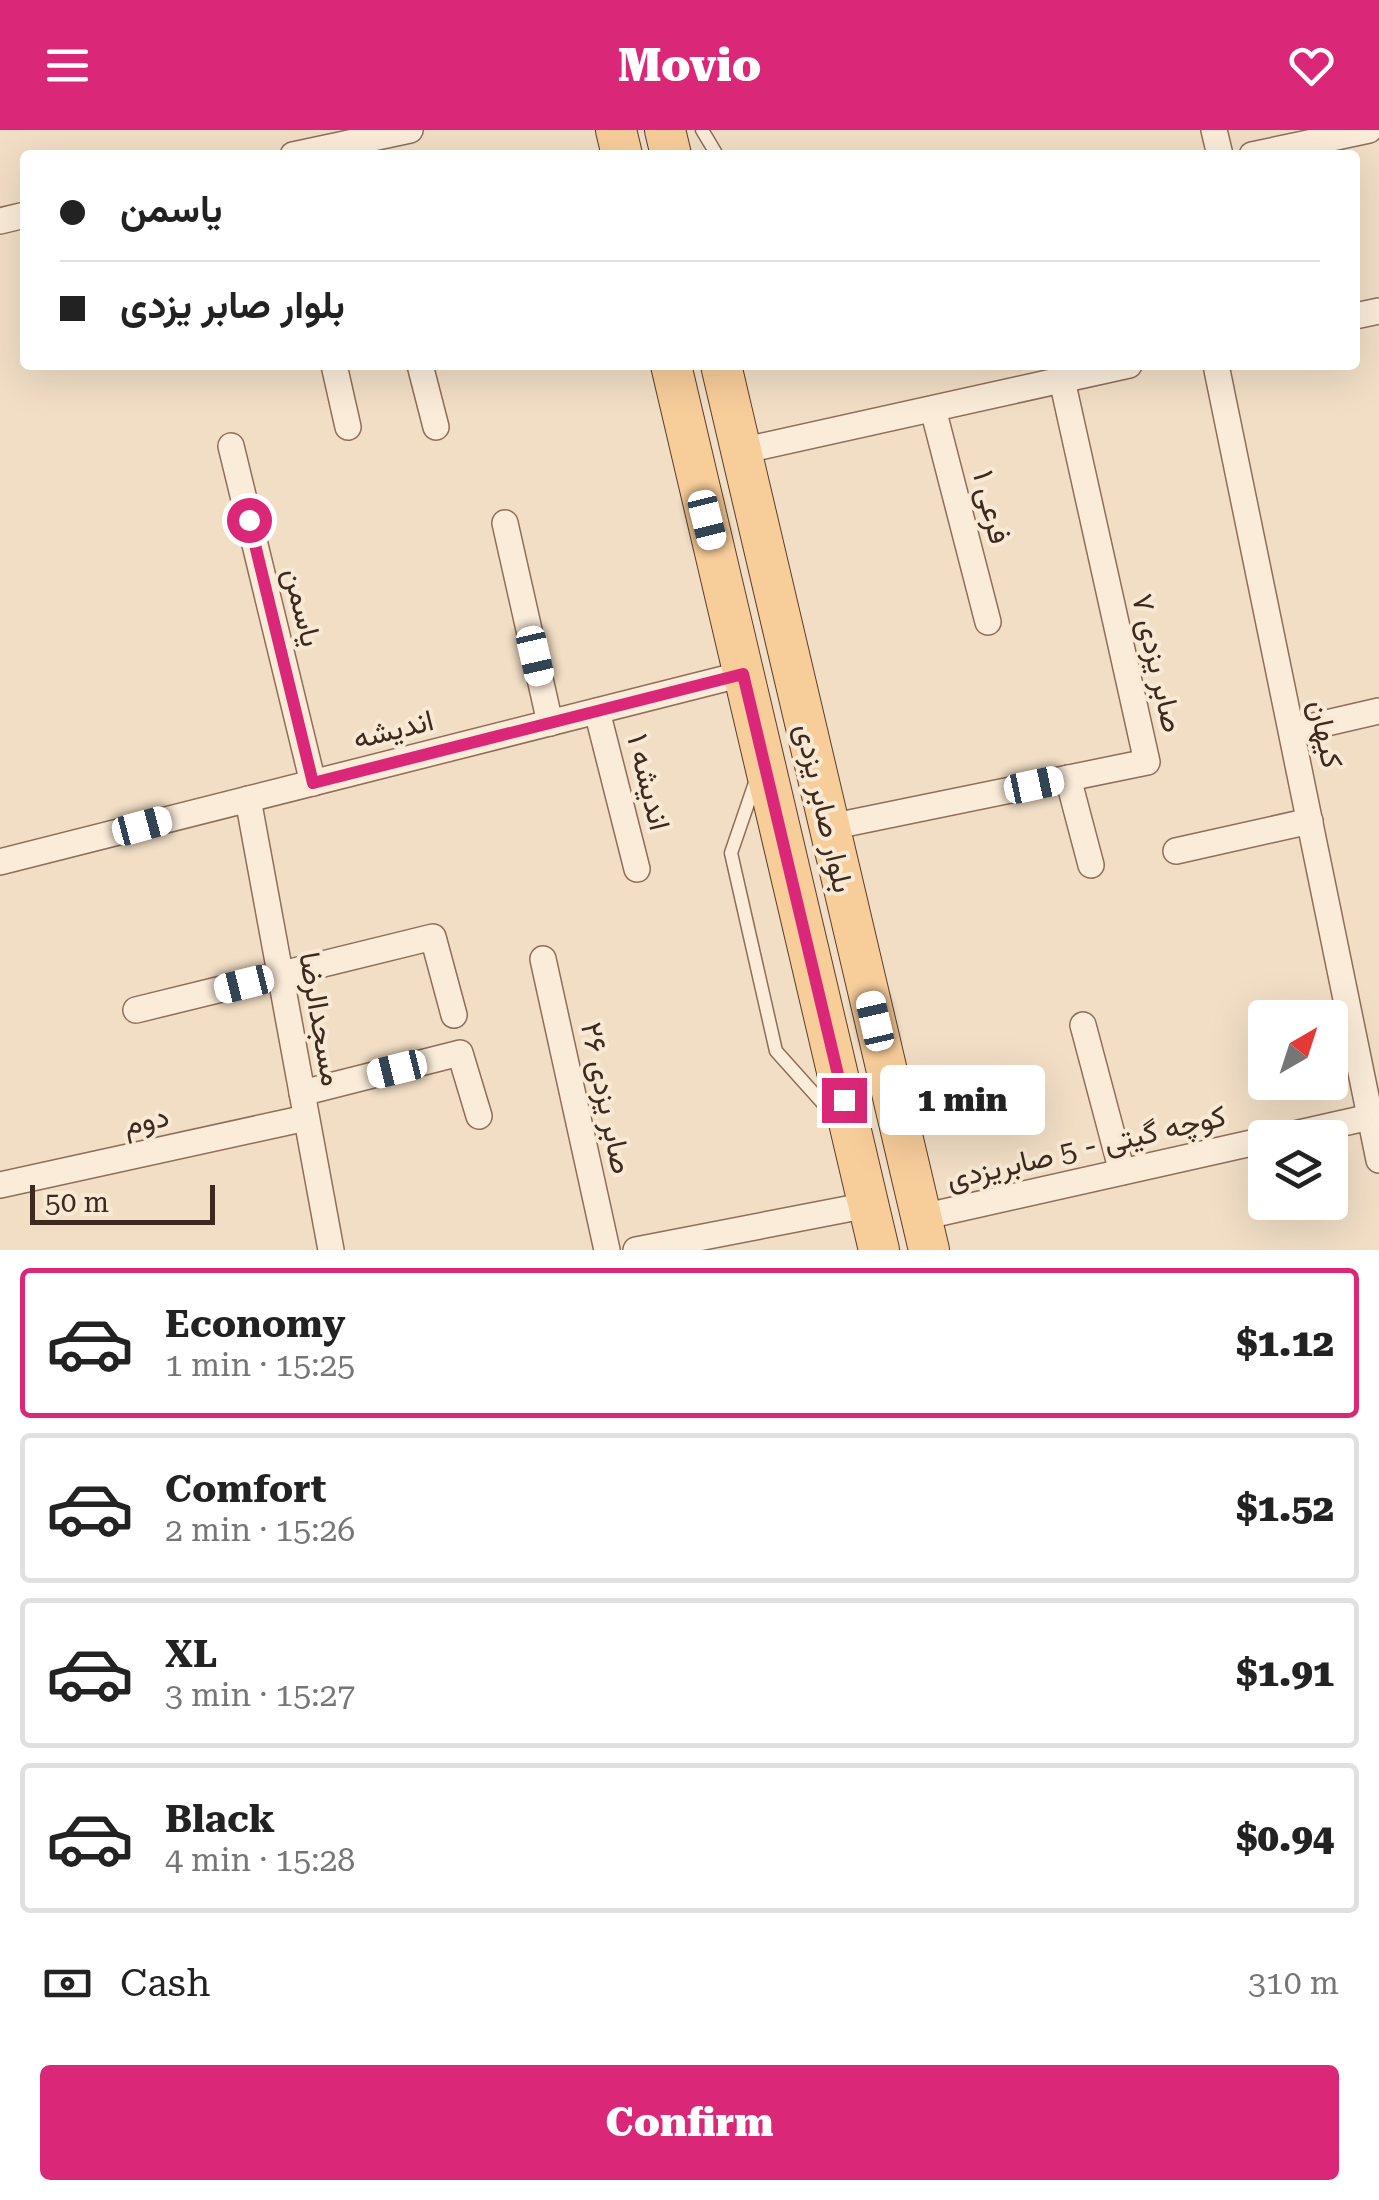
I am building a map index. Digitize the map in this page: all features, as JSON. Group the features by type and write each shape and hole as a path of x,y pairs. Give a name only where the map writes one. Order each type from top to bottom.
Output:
{"main road":[{"name":"بلوار صابر یزدی","path":"672,370 878,1250"},
{"name":"بلوار صابر یزدی","path":"729,377 741,451 925,1234"},
{"path":"819,996 866,984"}],"street":[{"path":"316,150 410,130"},
{"path":"1275,150 1369,130"},
{"path":"335,370 348,427"},
{"path":"421,370 436,427"},
{"path":"741,451 1107,370"},
{"name":"کیهان","path":"1217,370 1374,1116 1379,1160"},
{"name":"صابر یزدی ۷","path":"830,827 1147,762 1062,380"},
{"name":"فرعی ۱","path":"933,409 988,622"},
{"name":"یاسمن","path":"231,446 313,783"},
{"path":"505,523 550,722"},
{"name":"اندیشه","path":"0,862 743,674"},
{"name":"اندیشه ۱","path":"597,711 637,869"},
{"path":"1292,730 1379,712"},
{"path":"1068,778 1091,865"},
{"name":"مسجدالرضا","path":"248,799 331,1250"},
{"path":"1176,852 1310,821"},
{"path":"136,1010 433,936 454,1015"},
{"name":"صابر یزدی ۲۶","path":"543,959 607,1250"},
{"path":"1082,1025 1122,1172"},
{"name":"دوم","path":"0,1185 304,1106 460,1054 480,1116"},
{"path":"1348,1122 1374,1116"},
{"name":"کوچه گیتی - 5 صابریزدی","path":"925,1234 1122,1172 1248,1144"},
{"path":"636,1250 868,1205"}],"lane":[{"path":"764,759 731,853 776,1051 852,1135"}],"route":[{"path":"249,520 313,783 743,674 844,1100"}]}
